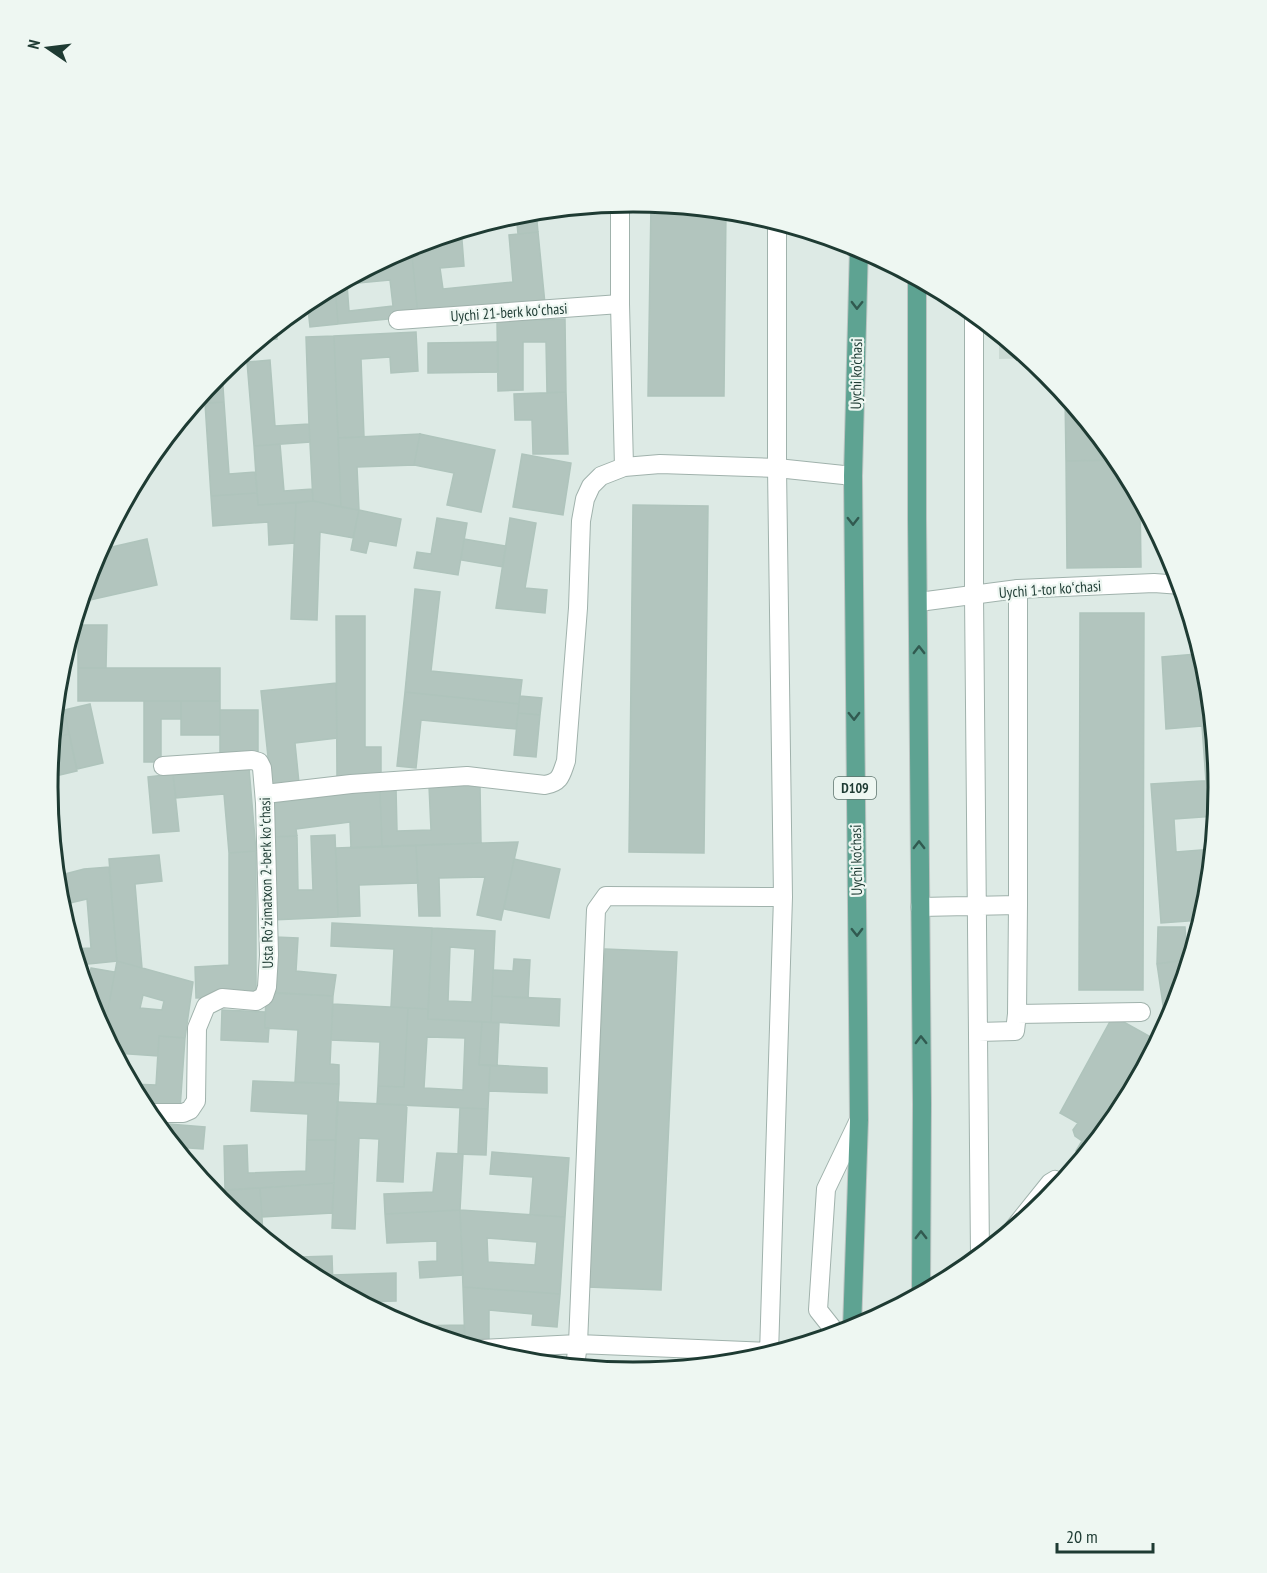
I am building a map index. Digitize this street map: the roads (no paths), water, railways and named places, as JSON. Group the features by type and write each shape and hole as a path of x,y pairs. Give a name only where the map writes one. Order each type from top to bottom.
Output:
{"main road":[{"name":"Uychi ko'chasi","path":"852,1319 859,1120 853,476 859,257"},
{"path":"917,287 921,1284"}],"street":[{"path":"620,212 624,467"},
{"path":"769,1345 783,897 777,468 777,230"},
{"name":"Uychi 21-berk koʻchasi","path":"398,320 620,304"},
{"path":"974,323 980,1246"},
{"path":"265,794 351,784 467,776 545,785 555,783 561,776 566,761 578,608 581,521 585,499 591,486 601,476 624,467 660,464 777,468 853,476"},
{"name":"Uychi 1-tor koʻchasi","path":"919,602 1018,590 1154,583 1172,584"},
{"path":"978,1032 1015,1031 1017,1014 1018,590"},
{"name":"Usta Roʻzimatxon 2-berk koʻchasi","path":"160,1112 183,1113 190,1110 196,1101 197,1028 206,1006 222,998 256,1001 264,996 267,987 269,955 265,794 262,768 259,762 252,760 164,766"},
{"path":"576,1358 596,910 606,896 783,897"},
{"path":"920,907 1018,905"},
{"path":"1017,1014 1141,1012"},
{"path":"831,1326 818,1310 826,1189 859,1120"},
{"path":"510,1348 578,1344 738,1352"}]}
